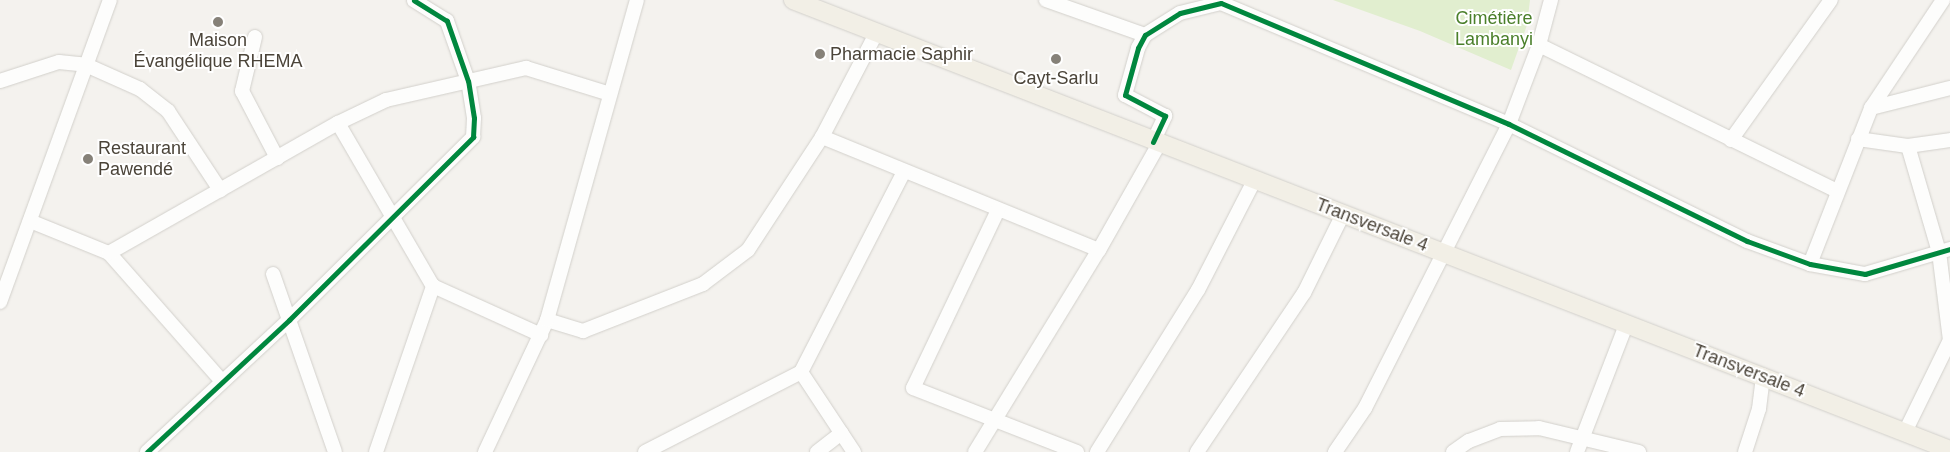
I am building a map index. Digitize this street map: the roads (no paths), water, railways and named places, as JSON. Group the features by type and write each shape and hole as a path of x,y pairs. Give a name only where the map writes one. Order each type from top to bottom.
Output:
{"main road":[{"name":"Transversale 4","path":"793,0 1626,325 1763,375 1950,450"}],"street":[{"path":"0,302 110,0"},
{"path":"147,452 221,380 289,320 473,137 474,118 468,81 447,21 414,0"},
{"path":"485,452 547,320 637,0"},
{"path":"1046,0 1145,35"},
{"path":"1335,452 1366,408 1509,124 1539,45 1551,0"},
{"path":"1732,140 1831,0"},
{"path":"1810,264 1871,108 1943,0"},
{"path":"975,452 1099,250 1156,143 1165,116 1126,95 1138,48 1145,35 1180,13 1220,1 1509,124 1747,241 1810,264 1865,274 1944,251"},
{"path":"547,320 583,331 703,284 748,250 822,137 877,32"},
{"path":"255,37 242,91 277,158"},
{"path":"1539,45 1837,191"},
{"path":"0,81 59,62 86,65 140,89 168,111 220,190"},
{"path":"109,253 338,123 386,100 526,68 610,94"},
{"path":"1871,108 1950,88"},
{"path":"338,123 391,218 433,286 541,335"},
{"path":"822,137 1099,250"},
{"path":"1858,139 1908,146 1950,140"},
{"path":"1905,432 1950,340 1944,251 1908,146"},
{"path":"644,452 801,372 904,172"},
{"path":"1097,452 1198,290 1255,179"},
{"path":"998,210 912,388 1077,452"},
{"path":"1196,452 1304,293 1343,214"},
{"path":"30,221 109,253 221,380"},
{"path":"273,274 335,452"},
{"path":"376,452 433,286"},
{"path":"1577,452 1580,436 1626,325"},
{"path":"801,372 854,452"},
{"path":"1744,452 1759,409 1763,375"},
{"path":"1453,452 1469,441 1500,429 1539,428 1580,436 1639,452"},
{"path":"817,452 841,433"}],"place":[{"name":"Maison Évangélique RHEMA","path":"218,22"},
{"name":"Pharmacie Saphir","path":"820,54"},
{"name":"Cayt-Sarlu","path":"1056,59"},
{"name":"Restaurant Pawendé","path":"88,159"}],"park label":[{"name":"Cimétière Lambanyi","path":"1494,29"}]}
